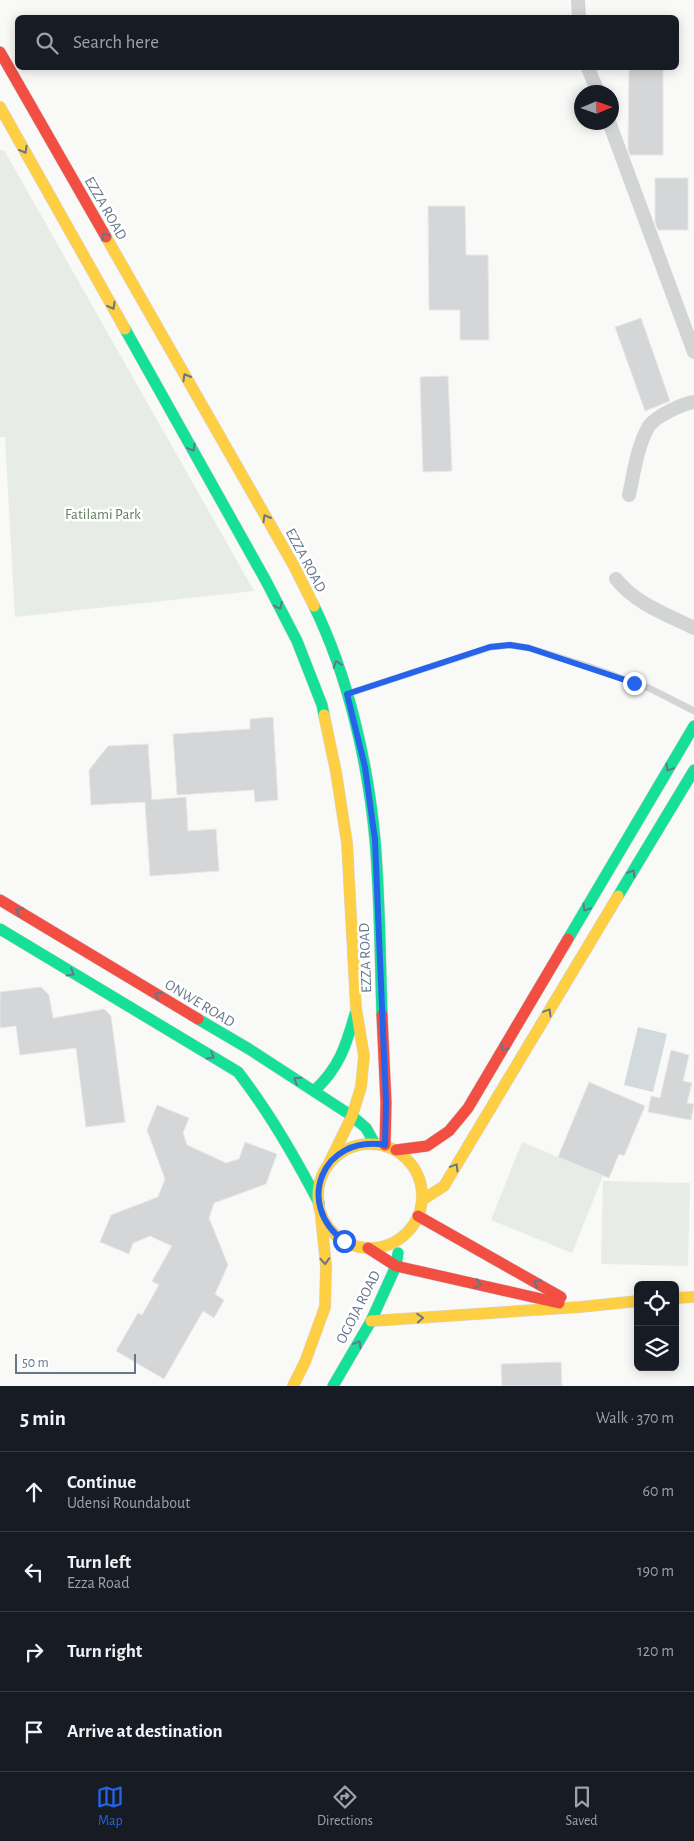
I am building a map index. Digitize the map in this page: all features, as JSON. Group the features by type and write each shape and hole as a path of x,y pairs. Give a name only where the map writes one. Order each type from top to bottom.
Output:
{"main road":[{"name":"EZZA ROAD","path":"0,52 325,629 347,694 365,767 375,840 386,1103 380,1144"},
{"name":"EZZA ROAD","path":"0,107 270,579 322,705 336,772 347,843 356,1008 364,1056 361,1087 352,1116 329,1163"},
{"path":"396,1150 427,1146 450,1131 468,1108 694,726"},
{"path":"422,1200 444,1186 694,770"},
{"name":"ONWE ROAD","path":"0,900 50,946 238,1072 260,1098 290,1146 320,1208"},
{"name":"ONWE ROAD","path":"0,929 50,946 249,1049 352,1116 380,1144"},
{"path":"314,1091 327,1080 342,1060 356,1008"},
{"path":"380,1144 396,1150 408,1160 416,1172 421,1186 422,1200 418,1216 411,1229 400,1238 385,1246 368,1248 355,1246 344,1241 334,1234 320,1208 318,1190 321,1178 329,1163 342,1152 358,1145 380,1144"},
{"name":"OGOJA ROAD","path":"293,1386 306,1362 325,1307 326,1266 320,1208"},
{"path":"418,1216 580,1307"},
{"name":"OGOJA ROAD","path":"333,1386 371,1322 396,1266 400,1238"},
{"path":"368,1248 396,1266 580,1307"},
{"path":"679,1298 694,1296"},
{"path":"371,1322 634,1301"}],"street":[{"path":"578,0 579,15"},
{"path":"589,70 595,85"},
{"path":"612,130 694,352"},
{"path":"629,495 640,450 650,424 686,403 694,402"},
{"path":"616,579 637,600 694,628"}],"lane":[{"path":"347,694 490,647 510,645 529,648 649,688 694,711"}],"green space":[{"name":"Fatilami Park","path":"0,150 4,150 254,591 15,617 5,437 0,437"},
{"path":"522,1142 603,1176 572,1253 491,1220"},
{"path":"603,1181 690,1183 688,1266 601,1264"}],"shaded area":[{"path":"638,1027 667,1034 653,1092 624,1085"}],"building":[{"path":"629,70 663,70 663,155 630,155 628,149"},
{"path":"655,178 688,178 688,230 658,230 655,223"},
{"path":"428,206 465,206 466,255 488,255 489,340 460,340 460,310 429,310"},
{"path":"641,318 670,401 645,411 615,327"},
{"path":"448,376 452,471 423,472 420,377"},
{"path":"273,717 278,800 255,802 254,790 177,795 173,734 250,729 250,719"},
{"path":"148,744 152,800 186,797 188,831 216,829 219,871 150,876 145,802 91,805 89,770 108,746"},
{"path":"41,987 49,995 53,1018 104,1009 111,1016 125,1122 86,1127 76,1048 20,1055 16,1026 0,1028 0,992"},
{"path":"671,1050 689,1055 683,1081 692,1083 687,1103 694,1104 691,1120 648,1112 651,1096 660,1098"},
{"path":"589,1082 645,1106 624,1156 619,1154 609,1178 558,1157"},
{"path":"157,1105 189,1118 183,1133 187,1145 226,1163 239,1159 245,1142 277,1154 266,1184 214,1203 209,1218 228,1265 215,1294 224,1300 214,1318 203,1311 164,1379 116,1351 138,1313 142,1315 159,1285 152,1281 172,1246 150,1236 133,1243 129,1254 100,1242 111,1215 158,1197 165,1179 147,1130"},
{"path":"561,1362 562,1386 502,1386 501,1364"}],"traffic: fast":[{"path":"125,329 266,581 297,641 322,705 324,715"},
{"path":"314,606 337,661 355,720 372,810 377,862 382,1015"},
{"path":"568,939 694,726"},
{"path":"618,896 694,770"},
{"path":"0,929 238,1072 282,1136 319,1203"},
{"path":"314,1091 336,1065 355,1014"},
{"path":"198,1019 249,1049 352,1116 366,1128 375,1144"},
{"path":"333,1386 371,1321 396,1266 398,1253"}],"traffic: slow":[{"path":"0,107 125,329"},
{"path":"106,237 294,566 314,606"},
{"path":"324,715 336,772 347,843 356,1008 364,1056 361,1087 352,1116 329,1163"},
{"path":"422,1200 444,1186 618,896"},
{"path":"370,1144 390,1148 407,1159 418,1176 422,1196 418,1216 407,1233 390,1244 370,1248 350,1244 333,1233 322,1216 318,1196 322,1176 333,1159 350,1148 370,1144"},
{"path":"293,1386 305,1362 325,1307 326,1266 321,1217"},
{"path":"679,1298 694,1297"},
{"path":"371,1321 580,1307 634,1301"}],"traffic: jam":[{"path":"0,52 106,237"},
{"path":"0,900 198,1019"},
{"path":"396,1150 427,1146 449,1131 468,1108 568,939"},
{"path":"382,1015 386,1103 385,1145"},
{"path":"418,1216 561,1297"},
{"path":"368,1248 396,1266 559,1303"}],"route":[{"path":"344,1241 334,1234 326,1224 321,1213 318,1203 318,1190 321,1178 329,1163 342,1152 358,1145 385,1145 386,1103 375,840 365,767 347,694 490,647 510,645 529,648 634,683"}]}
